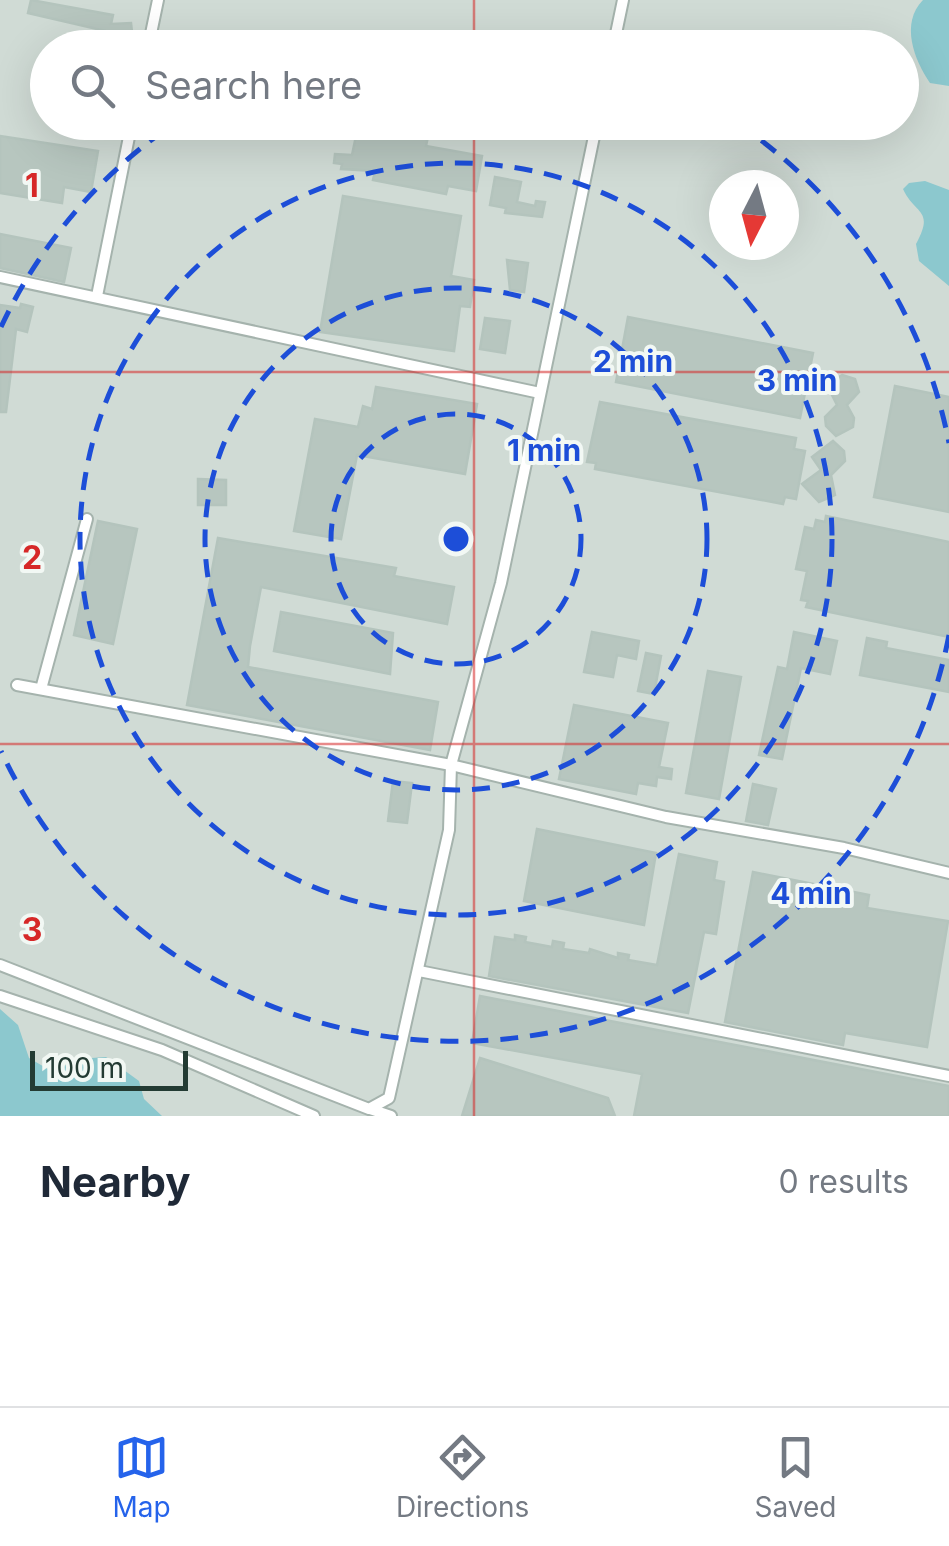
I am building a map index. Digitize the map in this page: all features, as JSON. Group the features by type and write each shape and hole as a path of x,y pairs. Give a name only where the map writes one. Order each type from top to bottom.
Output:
{"street":[{"path":"152,30 158,0"},
{"path":"617,30 623,0"},
{"path":"97,296 128,140"},
{"path":"368,1109 389,1098 393,1087 449,830 450,765 501,583 593,140"},
{"path":"0,277 540,394"},
{"path":"41,690 87,520"},
{"path":"18,685 450,765 666,817 844,848 949,873"},
{"path":"0,964 391,1116"},
{"path":"419,971 949,1076"},
{"path":"0,996 162,1050 314,1116"}],"shaded area":[{"path":"0,0 949,0 949,1116 0,1116"}],"water":[{"path":"923,0 949,0 949,86 930,83 919,64 919,30 911,30 916,9"},
{"path":"925,181 949,190 949,286 919,261 916,244 923,218 903,189 909,183"},
{"path":"0,1009 18,1025 29,1058 53,1072 77,1059 106,1057 139,1081 144,1099 162,1116 0,1116"}],"building":[{"path":"31,0 113,15 111,24 131,23 132,30 101,30 28,13"},
{"path":"0,136 98,151 91,192 64,187 62,203 0,193"},
{"path":"355,140 427,140 426,146 482,156 476,191 448,186 446,194 373,180 375,171 341,169 342,164 334,163 335,154 352,155"},
{"path":"495,177 521,182 517,202 535,206 536,201 545,202 542,217 505,213 506,208 490,205"},
{"path":"343,196 461,216 451,276 474,280 470,307 460,306 454,351 320,332"},
{"path":"0,234 71,248 64,282 0,268"},
{"path":"507,260 528,263 524,292 510,290"},
{"path":"21,304 33,307 27,332 16,329 6,412 0,412 0,305 20,308"},
{"path":"628,317 813,353 800,418 616,382"},
{"path":"485,318 510,321 505,353 480,349"},
{"path":"842,375 855,379 859,392 847,405 854,418 853,427 836,436 826,426 825,417 837,405 830,391 831,382"},
{"path":"895,386 949,397 949,512 874,497"},
{"path":"376,387 477,404 465,474 357,455 341,539 294,531 315,419 358,427 363,406 372,409"},
{"path":"600,402 796,438 794,449 805,451 796,499 785,497 783,504 595,469 596,463 587,462"},
{"path":"833,441 844,451 845,461 831,475 835,495 819,502 802,484 821,470 812,457"},
{"path":"198,479 226,480 226,505 198,505"},
{"path":"826,516 949,542 949,637 806,607 808,601 801,600 807,571 796,569 805,527 814,529 816,520 825,522"},
{"path":"98,521 137,529 113,644 74,635"},
{"path":"218,538 396,568 394,576 454,587 447,624 261,587 250,646 248,667 438,702 430,750 187,705"},
{"path":"281,612 393,633 390,674 274,651"},
{"path":"592,632 639,641 636,659 617,655 613,677 584,672"},
{"path":"794,632 837,641 830,674 801,668 782,759 759,755 778,667 787,669"},
{"path":"867,638 887,642 886,648 949,660 949,692 860,675"},
{"path":"646,653 661,656 654,694 638,691"},
{"path":"708,671 741,677 719,799 686,793"},
{"path":"574,705 668,723 659,767 672,769 671,779 657,777 656,786 638,783 636,794 559,779"},
{"path":"393,781 412,783 407,823 388,821"},
{"path":"753,784 776,789 768,825 746,821"},
{"path":"537,829 656,853 644,925 524,901"},
{"path":"679,854 717,862 714,880 724,882 716,934 704,932 688,1013 489,976 495,937 515,940 515,935 526,937 525,942 552,947 553,941 564,943 563,949 589,953 590,949 618,958 618,953 629,955 628,960 657,965"},
{"path":"753,872 869,895 867,908 948,921 927,1047 845,1033 843,1045 725,1022"},
{"path":"480,996 949,1086 949,1116 634,1116 642,1074 472,1043"},
{"path":"480,1058 608,1098 615,1116 462,1116"}]}
